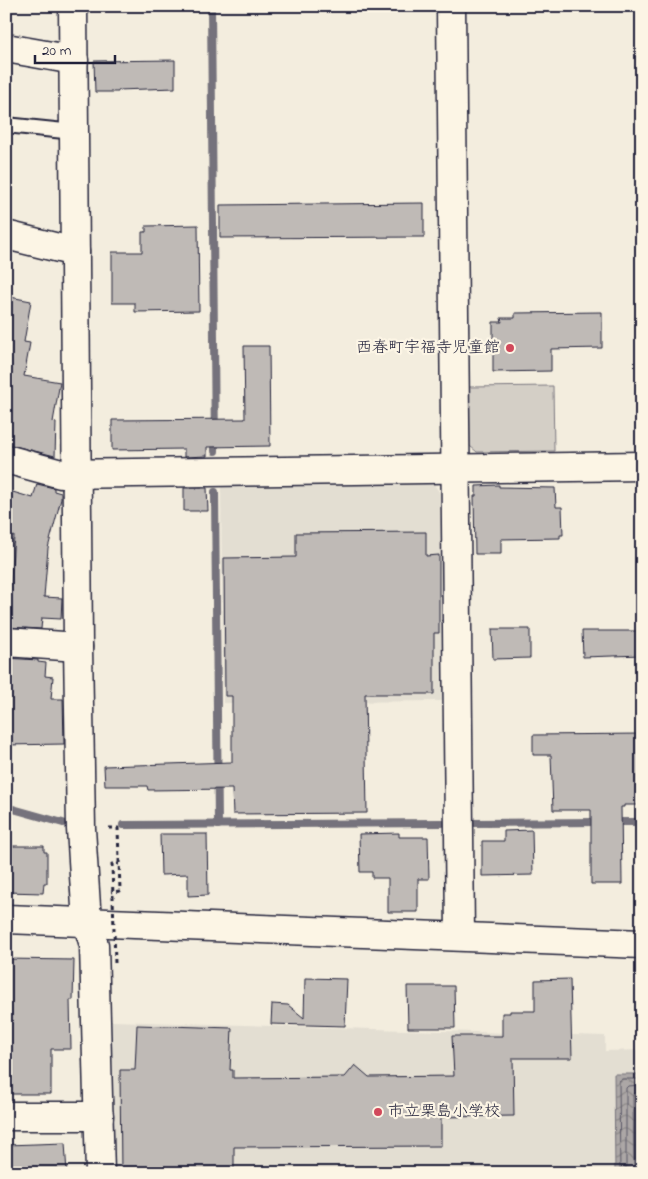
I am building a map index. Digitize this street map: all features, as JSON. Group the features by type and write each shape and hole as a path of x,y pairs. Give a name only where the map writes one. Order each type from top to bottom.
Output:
{"street":[{"path":"73,6 76,473 81,829 87,922 94,945 100,1173"},
{"path":"451,6 460,936"},
{"path":"6,48 74,60"},
{"path":"6,235 75,252"},
{"path":"6,460 61,474 642,466"},
{"path":"6,642 78,647"},
{"path":"6,919 642,944"},
{"path":"6,1116 98,1116"}],"lane":[{"path":"6,125 74,132"}],"path":[{"path":"118,838 120,891"},
{"path":"115,963 112,864 119,864"}],"shaded area":[{"path":"553,386 554,451 477,452 470,446 469,387"},
{"path":"432,482 440,493 442,701 223,703 221,484"},
{"name":"市立栗島小学校","path":"111,1021 605,1036 605,1051 642,1050 642,1173 115,1173"}],"water":[{"path":"614,1074 642,1074 642,1173 615,1173"}],"building":[{"path":"175,60 175,88 95,92 94,61"},
{"path":"424,203 424,237 220,238 220,205"},
{"path":"198,225 199,311 135,312 135,303 112,303 112,252 142,252 142,232 146,232 146,226"},
{"path":"10,297 31,301 24,342 30,343 24,376 60,382 53,422 56,423 55,456 6,444 6,317"},
{"path":"602,312 602,348 551,349 551,371 493,372 493,322 502,322 501,318 515,318 515,313"},
{"path":"244,346 269,346 270,446 207,447 207,456 184,457 184,449 112,450 112,420 245,419"},
{"path":"37,484 54,488 54,491 61,493 48,548 44,597 62,598 61,619 42,618 41,629 6,627 14,536 6,534 6,490 33,498"},
{"path":"499,485 499,487 555,488 556,507 562,507 563,535 560,535 560,538 501,539 501,554 475,554 474,496 476,496 476,486"},
{"path":"184,488 207,488 208,511 184,511"},
{"path":"426,532 426,556 439,555 439,633 434,633 434,694 365,694 367,813 233,814 232,789 148,790 147,786 105,786 104,766 232,762 232,696 225,696 224,558 296,557 296,533"},
{"path":"492,629 530,629 530,658 493,659"},
{"path":"582,631 642,631 642,655 583,657"},
{"path":"6,658 38,660 38,662 46,663 45,676 53,677 51,699 63,699 64,744 6,745"},
{"path":"642,734 642,805 624,805 624,807 621,807 622,884 591,884 591,810 553,810 551,755 533,755 533,735"},
{"path":"532,830 533,875 482,876 482,841 504,841 504,831"},
{"path":"399,833 399,837 428,837 429,879 418,879 418,912 388,912 388,878 372,878 372,872 360,872 359,834"},
{"path":"160,834 207,834 208,895 188,896 188,874 161,875"},
{"path":"6,846 44,846 44,852 47,852 47,883 44,883 43,893 6,892"},
{"path":"6,959 74,960 73,1000 70,1000 71,1049 51,1049 51,1094 6,1094"},
{"path":"305,978 347,979 345,1026 271,1024 272,1004 288,1005 304,1018"},
{"path":"570,979 572,1058 513,1058 514,1116 441,1117 441,1146 234,1147 234,1173 121,1173 120,1070 135,1070 137,1025 232,1028 230,1070 233,1070 233,1078 345,1077 355,1065 369,1077 454,1076 452,1036 502,1036 502,1013 510,1013 510,1011 535,1011 535,980"},
{"path":"407,986 454,986 455,1028 408,1028"},
{"path":"65,1143 67,1173 6,1173 6,1145"}],"waterway":[{"path":"211,6 215,451"},
{"path":"215,492 218,825"},
{"path":"6,807 63,823"},
{"path":"474,823 599,822"},
{"path":"611,822 642,822"},
{"path":"123,825 442,823"}],"place":[{"name":"西春町宇福寺児童館","path":"510,348"},
{"name":"市立栗島小学校","path":"378,1112"}]}
